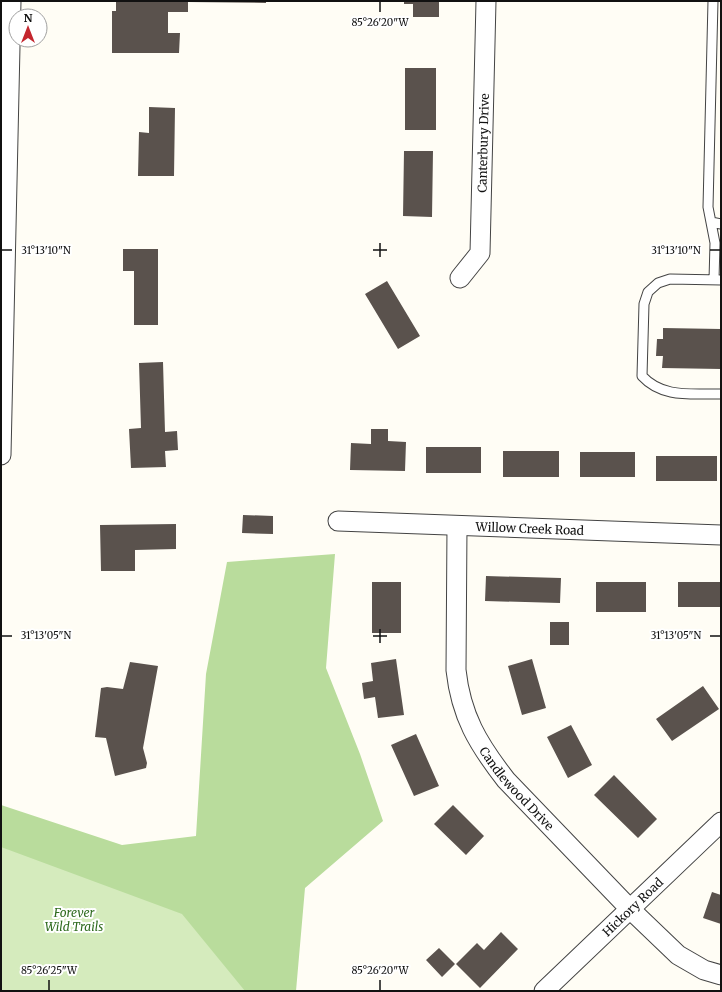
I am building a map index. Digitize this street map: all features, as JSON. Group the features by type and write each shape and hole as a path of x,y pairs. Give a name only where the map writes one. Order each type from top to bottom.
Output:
{"street":[{"path":"1,455 4,167 11,1"},
{"name":"Canterbury Drive","path":"460,278 480,253 486,1"},
{"name":"Willow Creek Road","path":"338,521 721,535"},
{"name":"Candlewood Drive","path":"458,526 456,670 458,692 465,715 488,757 506,780 630,909 678,955 704,970 721,975"},
{"name":"Hickory Road","path":"544,991 721,822"}],"lane":[{"path":"713,1 708,207 715,243 717,280 670,279 658,283 648,292 644,304 642,376 650,384 662,391 673,393 721,394"},
{"path":"711,222 721,224"}],"green space":[{"path":"335,554 326,668 360,754 383,821 305,888 296,991 245,991 182,914 1,847 1,805 122,845 196,836 206,674 227,562"},
{"name":"Forever Wild Trails","path":"1,818 284,909 282,991 1,991"}],"building":[{"path":"116,1 266,1 266,3 188,2 188,12 168,12 168,33 180,33 179,53 112,53 112,11 116,11"},
{"path":"404,1 439,1 439,17 413,17 413,4 404,4"},
{"path":"405,68 436,68 436,130 405,130"},
{"path":"149,107 175,108 174,176 138,176 139,132 149,133"},
{"path":"404,151 433,151 432,217 403,216"},
{"path":"123,249 158,249 158,325 134,325 134,271 123,271"},
{"path":"387,281 420,336 398,349 365,294"},
{"path":"663,328 721,329 721,369 662,368 663,356 656,356 657,339 663,339"},
{"path":"163,362 165,432 177,431 178,450 165,451 166,467 131,468 129,429 141,428 139,363"},
{"path":"371,429 388,429 388,441 406,442 405,471 350,470 351,443 371,444"},
{"path":"426,447 481,447 481,473 426,473"},
{"path":"503,451 559,451 559,477 503,477"},
{"path":"580,452 635,452 635,477 580,477"},
{"path":"656,456 717,456 717,481 656,481"},
{"path":"243,515 273,516 273,534 242,533"},
{"path":"176,524 176,549 135,550 135,571 101,571 100,525"},
{"path":"486,576 561,578 560,603 485,601"},
{"path":"372,582 401,582 401,633 372,633"},
{"path":"596,582 646,582 646,612 596,612"},
{"path":"678,582 721,582 721,607 678,607"},
{"path":"550,622 569,622 569,645 550,645"},
{"path":"396,659 404,715 378,718 375,697 364,699 362,683 373,681 371,663"},
{"path":"532,659 546,708 522,715 508,666"},
{"path":"130,662 158,666 143,748 147,763 146,768 115,776 106,738 95,737 101,688 107,687 123,689"},
{"path":"703,686 719,709 672,741 656,719"},
{"path":"571,725 592,765 568,778 547,737"},
{"path":"416,734 439,786 414,796 391,745"},
{"path":"614,775 657,819 638,838 594,795"},
{"path":"453,805 484,836 466,855 434,824"},
{"path":"712,892 721,895 721,924 703,918"},
{"path":"501,932 518,949 480,988 456,964 477,943 484,950"},
{"path":"439,948 455,964 442,977 426,960"}]}
